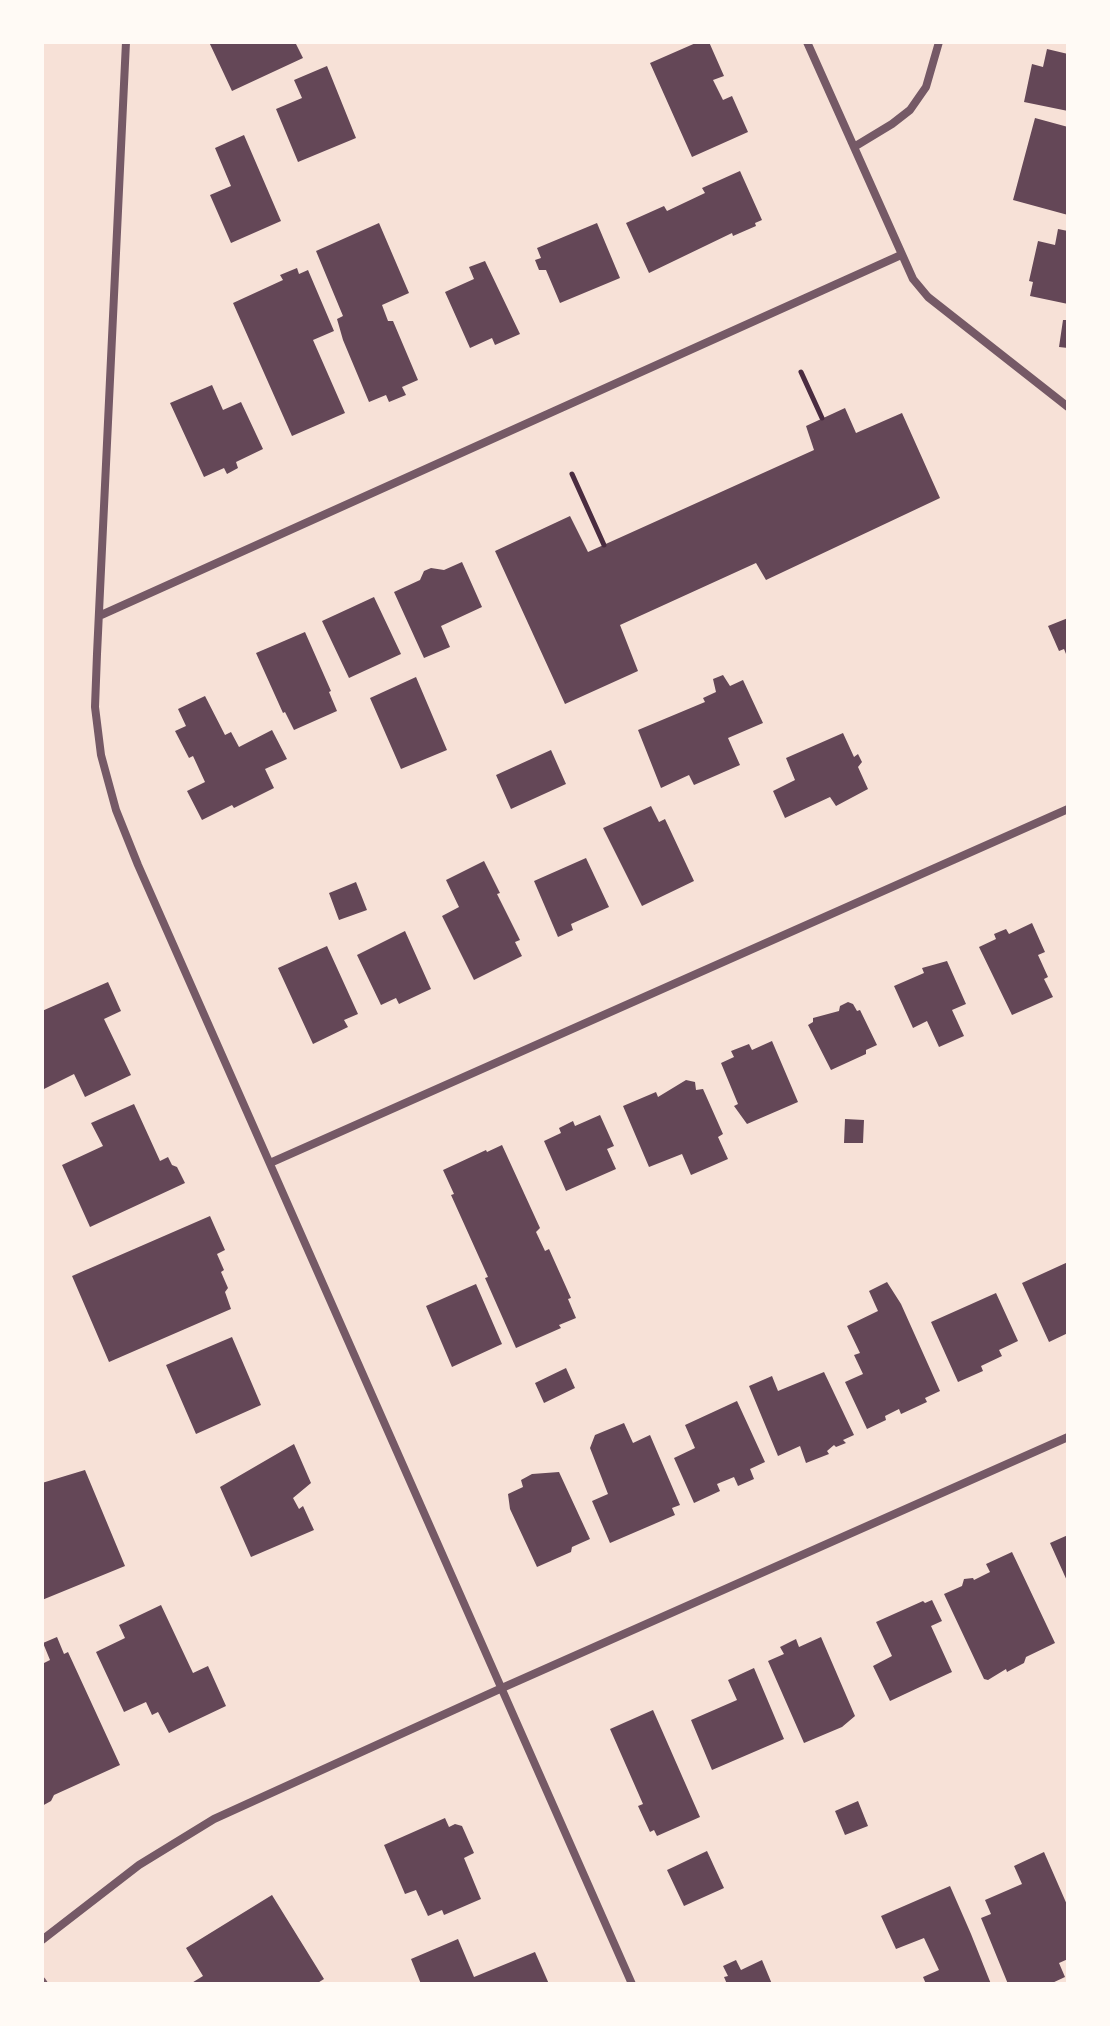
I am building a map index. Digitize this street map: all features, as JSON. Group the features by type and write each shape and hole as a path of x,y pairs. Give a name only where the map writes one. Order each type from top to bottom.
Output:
{"street":[{"path":"126,42 95,707 101,755 116,810 632,1984"},
{"path":"807,42 913,279 928,297 1068,407"},
{"path":"854,147 910,110 926,87 939,42"},
{"path":"99,616 901,255"},
{"path":"270,1163 1068,809"},
{"path":"42,1940 139,1865 214,1819 1068,1437"}],"path":[{"path":"801,372 822,418"},
{"path":"572,474 604,545"}],"building":[{"path":"209,42 295,42 303,58 232,91"},
{"path":"698,42 709,42 724,76 713,80 723,100 732,96 748,132 692,157 650,63"},
{"path":"1047,49 1068,54 1068,111 1024,102 1032,64 1043,67"},
{"path":"327,66 356,138 298,162 276,109 302,98 294,80"},
{"path":"1035,118 1068,127 1068,215 1013,200"},
{"path":"244,135 281,221 231,243 210,195 231,186 215,148"},
{"path":"740,171 762,220 755,223 756,226 733,236 732,233 649,273 626,223 664,206 667,211 705,193 702,188"},
{"path":"379,223 409,293 382,305 388,321 393,321 418,380 402,387 406,395 389,402 386,395 369,402 343,340 337,319 343,316 316,251"},
{"path":"597,223 620,278 560,303 546,270 539,270 535,260 541,258 537,248"},
{"path":"1058,229 1068,231 1068,304 1030,296 1033,282 1029,281 1038,241 1055,245"},
{"path":"485,261 520,334 495,345 492,338 470,348 445,292 474,279 469,267"},
{"path":"297,268 299,274 308,270 334,331 313,340 345,413 292,436 233,303 283,280 280,275"},
{"path":"1063,320 1068,320 1068,348 1059,347"},
{"path":"212,385 223,410 241,402 263,449 236,462 238,468 227,474 224,468 204,477 170,403"},
{"path":"845,408 856,433 902,413 940,498 766,580 756,563 620,625 638,671 565,704 495,551 570,516 588,552 814,450 806,426"},
{"path":"462,562 482,607 441,626 450,647 424,658 394,592 420,580 424,571 431,568 444,570"},
{"path":"374,597 401,654 349,678 322,621"},
{"path":"1068,618 1068,659 1064,649 1059,651 1048,626"},
{"path":"305,632 337,711 294,730 256,653"},
{"path":"723,675 730,686 743,680 763,723 728,738 740,765 694,785 689,775 661,788 638,730 705,702 703,698 716,692 713,679"},
{"path":"416,677 447,750 401,769 370,698"},
{"path":"205,696 225,735 231,732 239,747 272,730 287,759 265,769 274,788 202,820 187,791 205,782 193,756 189,758 175,731 186,726 178,709"},
{"path":"843,733 854,757 858,754 862,762 858,767 868,789 836,806 830,797 785,818 773,791 795,780 786,758"},
{"path":"551,750 566,784 511,809 496,775"},
{"path":"651,806 659,822 665,819 694,881 642,906 603,828"},
{"path":"586,858 609,907 571,924 573,930 558,937 534,881"},
{"path":"484,861 520,940 515,942 522,956 474,980 442,916 459,907 446,880"},
{"path":"356,882 367,910 339,920 329,893"},
{"path":"1032,923 1045,952 1038,955 1048,977 1044,979 1053,997 1012,1015 979,947 996,939 994,934 1006,929 1009,934"},
{"path":"405,931 431,989 399,1004 396,998 381,1005 357,955"},
{"path":"327,946 358,1014 344,1020 348,1027 313,1044 278,968"},
{"path":"947,961 966,1004 952,1010 964,1036 939,1047 927,1021 913,1028 894,986 924,973 922,968"},
{"path":"108,982 121,1011 104,1019 131,1075 85,1097 74,1074 42,1090 42,1011"},
{"path":"848,1002 857,1011 860,1010 877,1045 866,1050 866,1054 831,1070 808,1025 813,1018 839,1011 840,1006"},
{"path":"772,1041 798,1102 747,1124 734,1106 738,1104 721,1063 734,1057 731,1051 749,1044 752,1050"},
{"path":"686,1080 695,1082 696,1090 703,1089 723,1134 718,1137 728,1159 691,1175 682,1154 649,1167 623,1106 656,1092 658,1097"},
{"path":"134,1104 160,1161 168,1157 185,1183 90,1227 62,1165 103,1146 91,1123"},
{"path":"600,1115 614,1146 607,1149 616,1169 566,1191 544,1141 561,1133 559,1128 573,1121 575,1126"},
{"path":"845,1119 864,1120 863,1143 844,1143"},
{"path":"502,1145 540,1228 536,1232 545,1251 549,1249 571,1298 568,1299 576,1318 516,1348 443,1170"},
{"path":"210,1216 225,1250 217,1254 224,1270 221,1272 228,1288 225,1292 231,1309 109,1362 72,1276"},
{"path":"1068,1262 1068,1333 1049,1342 1022,1283"},
{"path":"887,1282 901,1304 940,1391 925,1398 927,1402 901,1414 899,1409 885,1416 886,1420 867,1429 845,1382 863,1374 854,1355 860,1353 847,1326 878,1311 869,1291"},
{"path":"476,1284 502,1344 452,1367 426,1306"},
{"path":"996,1293 1018,1341 999,1350 1002,1356 981,1366 983,1371 958,1382 931,1322"},
{"path":"232,1337 261,1405 196,1434 166,1365"},
{"path":"566,1368 575,1388 544,1403 535,1383"},
{"path":"824,1372 854,1435 843,1440 846,1443 834,1445 827,1451 829,1454 806,1463 800,1446 778,1456 749,1386 772,1376 778,1391"},
{"path":"737,1401 765,1462 750,1469 754,1479 738,1486 734,1477 717,1484 720,1491 694,1503 674,1458 695,1448 685,1425"},
{"path":"624,1423 633,1443 650,1435 680,1505 672,1508 675,1515 610,1543 592,1501 608,1494 590,1448 595,1435"},
{"path":"294,1444 311,1483 293,1498 299,1509 303,1506 314,1530 251,1557 220,1487"},
{"path":"85,1470 125,1566 42,1600 42,1483"},
{"path":"559,1472 590,1539 572,1547 571,1552 537,1567 510,1509 508,1494 523,1487 521,1480 532,1474"},
{"path":"1068,1535 1068,1583 1050,1543"},
{"path":"1012,1552 1055,1643 1026,1657 1024,1663 988,1680 984,1679 944,1594 962,1586 964,1579 974,1580 990,1572 986,1564"},
{"path":"932,1600 942,1621 931,1626 952,1672 890,1701 873,1666 892,1656 876,1622"},
{"path":"161,1605 193,1673 208,1666 226,1706 169,1733 158,1712 152,1715 146,1702 124,1712 96,1652 125,1638 119,1625"},
{"path":"57,1637 64,1654 68,1652 120,1765 54,1795 42,1806 42,1664 50,1660 43,1643"},
{"path":"821,1637 855,1716 842,1727 804,1743 768,1661 784,1654 780,1647 796,1639 799,1647"},
{"path":"754,1668 784,1739 712,1770 691,1720 737,1700 728,1680"},
{"path":"653,1710 700,1817 657,1836 654,1830 650,1832 638,1806 643,1804 610,1729"},
{"path":"858,1801 868,1826 845,1835 835,1811"},
{"path":"445,1818 449,1827 455,1824 462,1826 474,1853 464,1858 481,1899 444,1915 442,1910 428,1916 416,1890 405,1894 384,1845"},
{"path":"707,1851 724,1888 684,1906 667,1870"},
{"path":"1044,1852 1068,1907 1068,1959 1059,1963 1065,1977 1050,1984 1008,1984 981,1918 991,1914 985,1900 1022,1884 1014,1866"},
{"path":"950,1886 991,1984 926,1984 923,1977 939,1970 924,1938 896,1949 881,1916"},
{"path":"272,1895 324,1979 316,1984 190,1984 203,1976 186,1948"},
{"path":"458,1939 474,1977 535,1952 549,1984 421,1984 411,1959"},
{"path":"736,1960 741,1970 762,1960 772,1984 727,1984 724,1977 728,1976 723,1966"}]}
